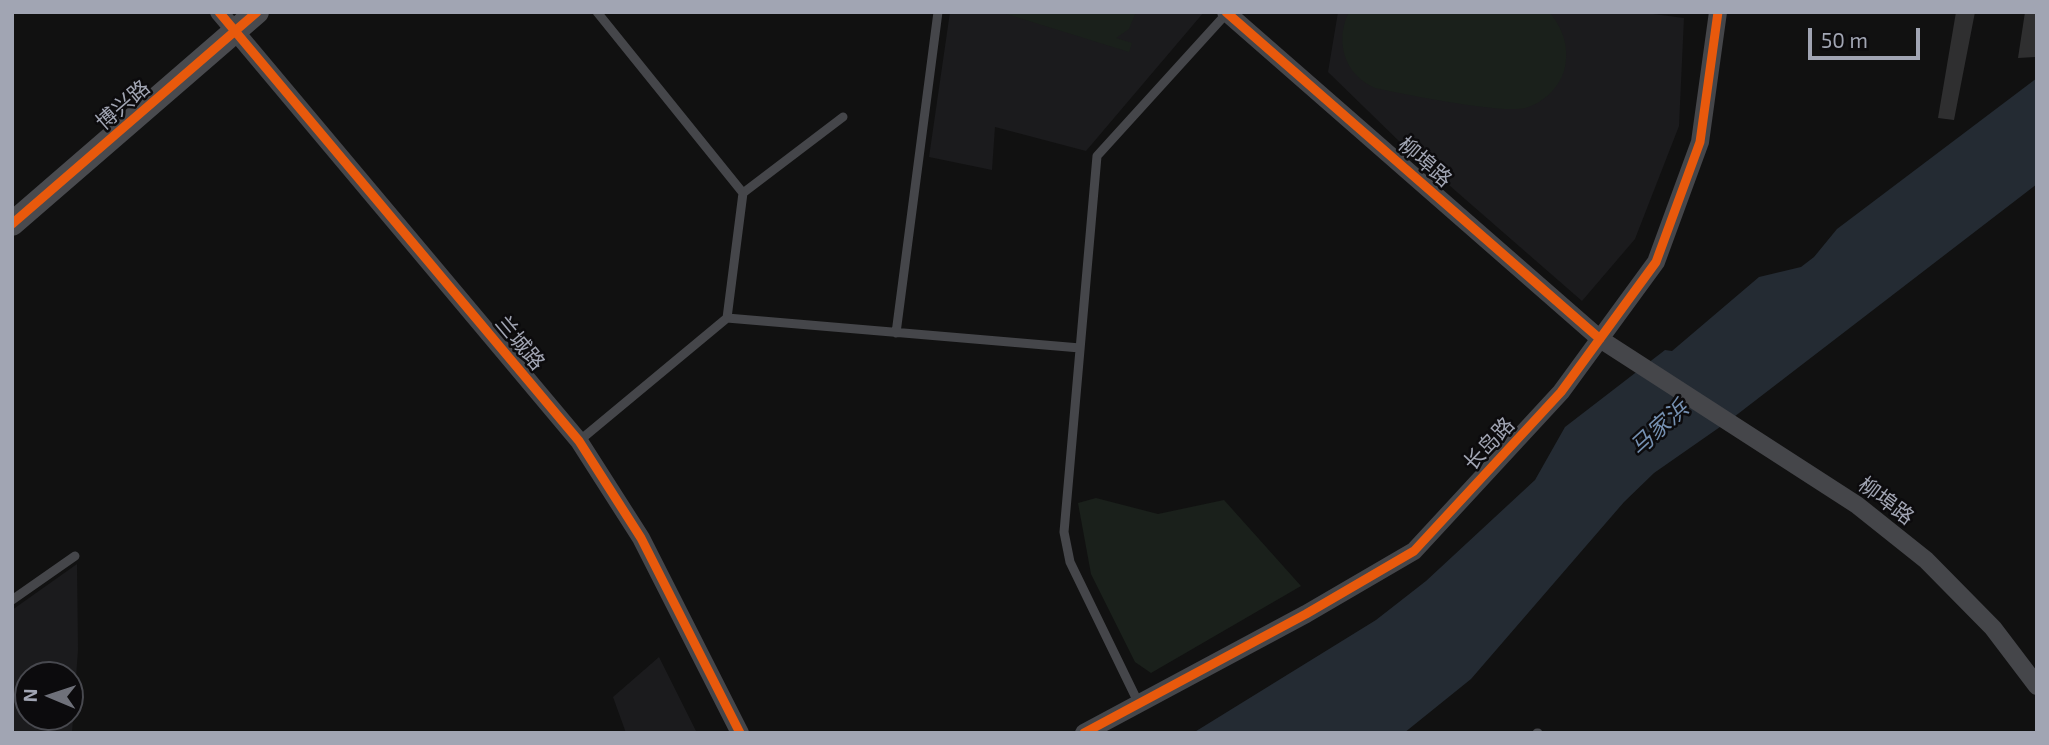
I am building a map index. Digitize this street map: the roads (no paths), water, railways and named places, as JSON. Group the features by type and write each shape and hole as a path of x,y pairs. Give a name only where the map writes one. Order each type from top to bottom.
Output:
{"street":[{"name":"兰城路","path":"219,12 579,441 641,538 740,733"},
{"name":"博兴路","path":"12,224 257,12"},
{"name":"长岛路","path":"1084,733 1306,614 1414,551 1560,392 1656,262 1700,142 1718,12"},
{"name":"柳埠路","path":"1227,13 1600,339 1857,505 1926,560 1993,628 2037,686"}],"lane":[{"path":"597,12 743,193"},
{"path":"896,332 938,12"},
{"path":"1139,704 1070,562 1064,532 1097,156 1227,13"},
{"path":"579,441 727,318 743,193 843,117"},
{"path":"727,318 1080,348"},
{"path":"12,600 75,556"}],"water":[{"name":"马家浜","path":"2037,78 2037,184 1730,420 1654,473 1624,502 1471,679 1404,733 1193,733 1376,620 1426,581 1535,480 1565,427 1665,350 1672,351 1759,277 1801,267 1814,257 1837,229"}]}
